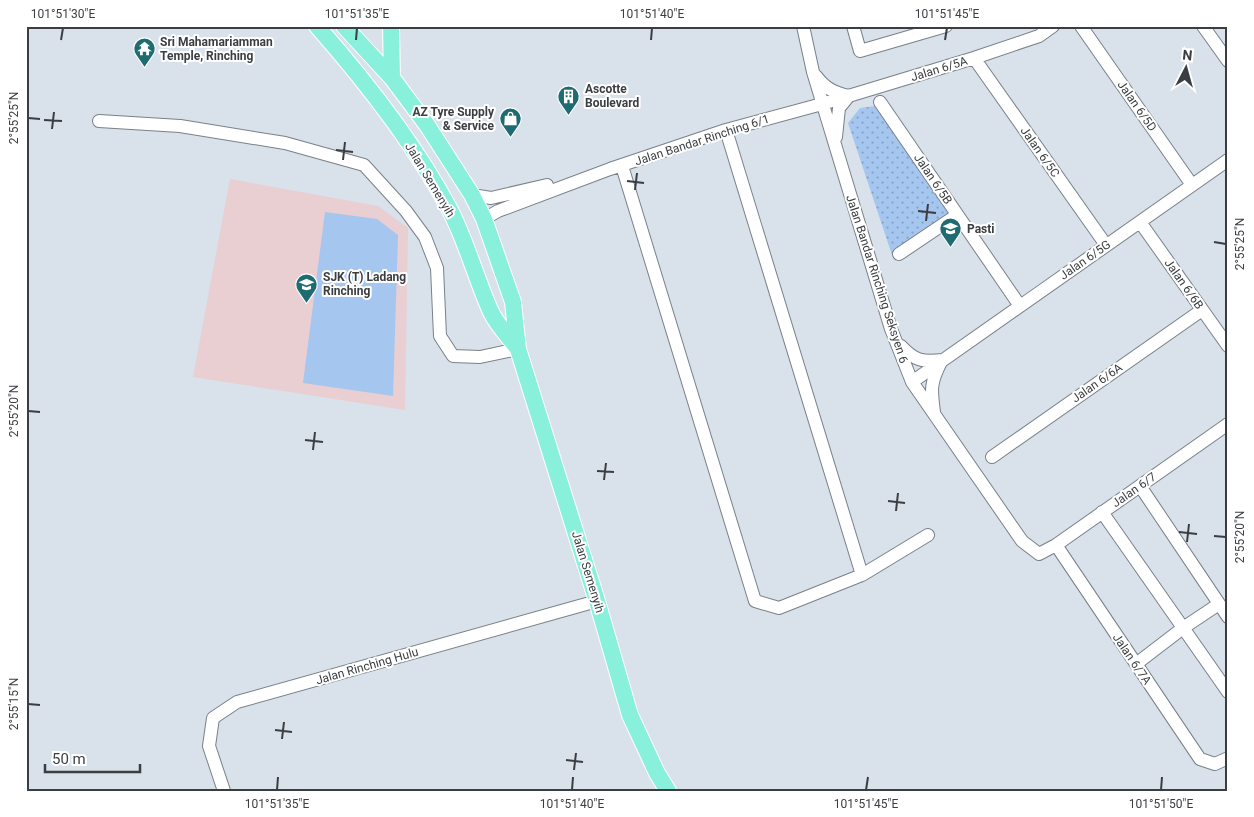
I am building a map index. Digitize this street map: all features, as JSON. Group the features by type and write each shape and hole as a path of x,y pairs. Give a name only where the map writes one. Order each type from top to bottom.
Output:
{"main road":[{"name":"Jalan Semenyih","path":"318,26 380,102 423,164 450,211 473,262 492,314 518,349"},
{"name":"Jalan Semenyih","path":"344,26 392,78 427,125 472,195 484,219 513,302 518,349 597,601 630,715 657,773 668,791"},
{"path":"390,26 392,78"}],"street":[{"name":"Jalan Bandar Rinching Seksyen 6","path":"803,26 822,104 896,342 912,382 1022,541 1039,554"},
{"path":"853,26 860,51 946,26"},
{"name":"Jalan 6/5A","path":"822,104 974,58 1039,36 1053,26"},
{"name":"Jalan 6/5D","path":"1081,26 1192,185"},
{"path":"1203,26 1228,61"},
{"name":"Jalan 6/5C","path":"974,58 1106,245"},
{"path":"813,72 823,86 836,93 849,96 839,108 836,127 836,148"},
{"name":"Jalan 6/5B","path":"880,102 1020,306"},
{"name":"Jalan Bandar Rinching 6/1","path":"484,219 498,211 582,180 726,130 822,104"},
{"path":"99,121 180,126 285,143 364,165 406,211 425,237 437,268 440,336 453,356 480,357 518,349"},
{"path":"726,130 862,575"},
{"name":"Jalan 6/5G","path":"912,382 1228,160"},
{"path":"622,166 755,601 779,608 862,575 928,535"},
{"name":"Jalan Bandar Rinching 6/1","path":"472,195 491,198 563,181 582,180"},
{"path":"899,254 957,215"},
{"name":"Jalan 6/6B","path":"1140,222 1228,346"},
{"name":"Jalan 6/6A","path":"992,457 1202,310"},
{"path":"896,342 911,357 925,362 943,360"},
{"name":"Jalan 6/5G","path":"935,415 931,392 933,376 943,360"},
{"name":"Jalan 6/7","path":"1039,554 1056,545 1226,428"},
{"path":"1140,486 1228,617"},
{"path":"1102,512 1228,692"},
{"name":"Jalan 6/7A","path":"1056,545 1200,758 1215,764 1228,758"},
{"name":"Jalan Rinching Hulu","path":"224,791 209,746 213,718 237,702 597,601"},
{"path":"1136,664 1183,628 1219,604"}],"shaded area":[{"path":"875,106 951,215 892,255 848,123 860,108"},
{"name":"SJK (T) Ladang Rinching","path":"230,179 378,206 408,228 405,410 193,377"},
{"path":"325,212 377,219 398,235 393,396 303,383"}],"place":[{"name":"Sri Mahamariamman Temple, Rinching","path":"144,68"},
{"name":"Ascotte Boulevard","path":"569,115"},
{"name":"AZ Tyre Supply & Service","path":"510,138"},
{"name":"Pasti","path":"951,248"},
{"name":"SJK (T) Ladang Rinching","path":"307,303"}]}
